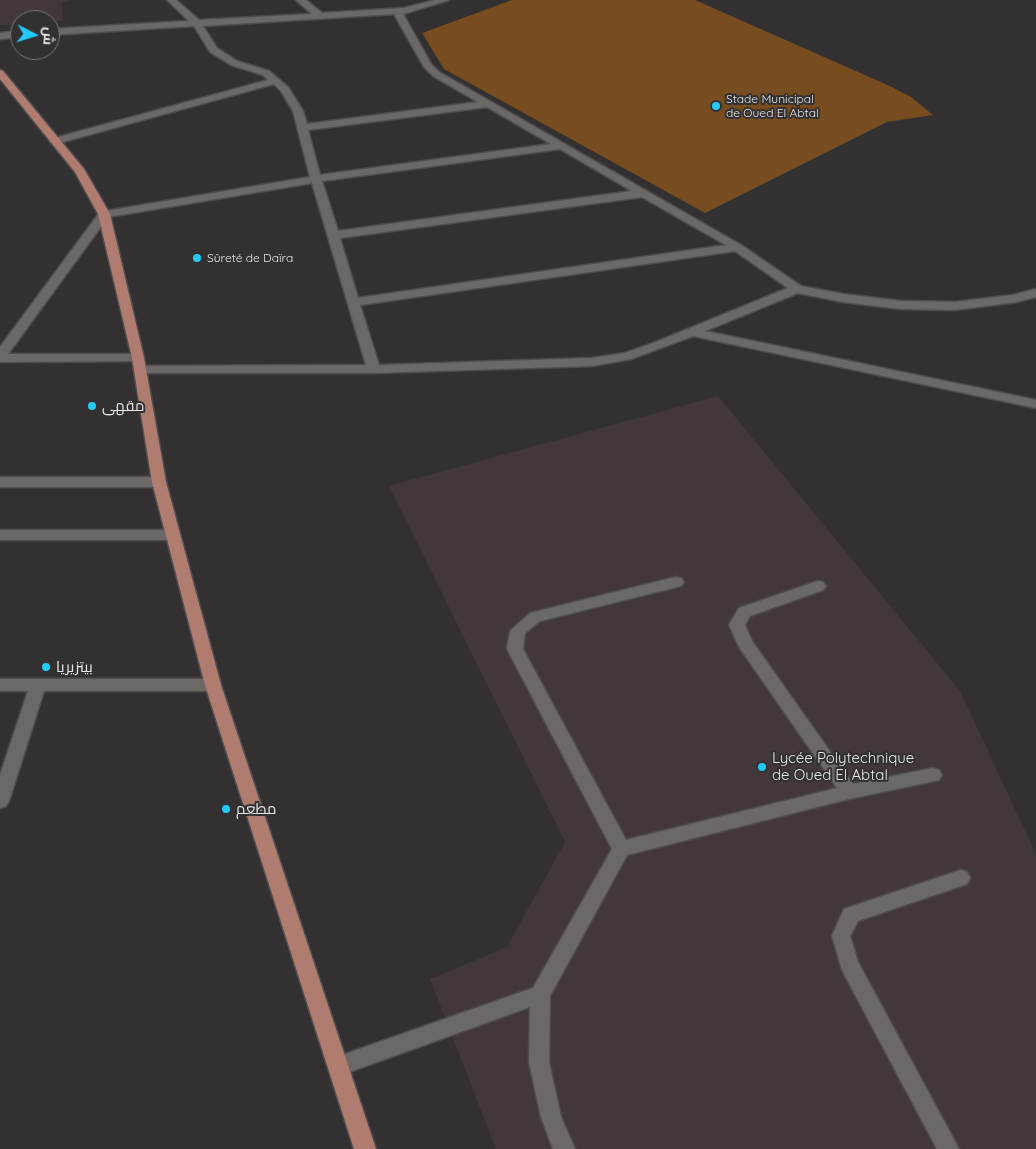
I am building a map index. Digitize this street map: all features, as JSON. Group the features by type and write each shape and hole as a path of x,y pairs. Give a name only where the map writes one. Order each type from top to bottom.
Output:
{"main road":[{"path":"0,73 80,172 104,214 139,364 159,482 213,684 365,1149"}],"street":[{"path":"171,0 197,23 213,50 224,59 266,73 285,88 298,111 316,178 374,369"},
{"path":"300,0 320,16"},
{"path":"60,31 397,11 437,1"},
{"path":"397,11 427,65 436,74 737,247 796,288 843,298 901,306 955,306 1013,300 1036,293"},
{"path":"55,141 275,81"},
{"path":"303,128 489,104"},
{"path":"0,357 104,214 316,178 562,146"},
{"path":"333,235 645,193"},
{"path":"353,302 737,247"},
{"path":"0,357 139,364 374,369 592,362 627,356 691,332 796,288"},
{"path":"691,332 1036,404"},
{"path":"0,482 159,482"},
{"path":"0,534 172,535"},
{"path":"621,849 515,649 518,631 535,617 676,582"},
{"path":"818,586 744,612 737,625 745,643 849,792"},
{"path":"0,686 213,684"},
{"path":"0,801 38,685"},
{"path":"564,1149 551,1117 539,1062 540,995 621,849 849,792 933,775"},
{"path":"948,1149 849,964 841,936 850,915 962,878"},
{"path":"338,1066 540,995"}],"shaded area":[{"path":"0,0 69,0 62,2 63,21 60,21 60,10 10,10 10,24 0,25"},
{"name":"Stade Municipal de Oued El Abtal","path":"512,0 695,0 892,87 911,97 933,115 887,122 705,213 444,69 422,33"},
{"name":"Lycée Polytechnique de Oued El Abtal","path":"718,396 960,691 1036,854 1036,1149 496,1149 430,979 507,947 565,842 389,486"}],"place":[{"name":"Stade Municipal de Oued El Abtal","path":"716,106"},
{"name":"Sûreté de Daïra","path":"197,258"},
{"name":"مقهى","path":"92,406"},
{"name":"بيتزيريا","path":"46,667"},
{"name":"Lycée Polytechnique de Oued El Abtal","path":"762,767"},
{"name":"مطعم","path":"226,809"}]}
